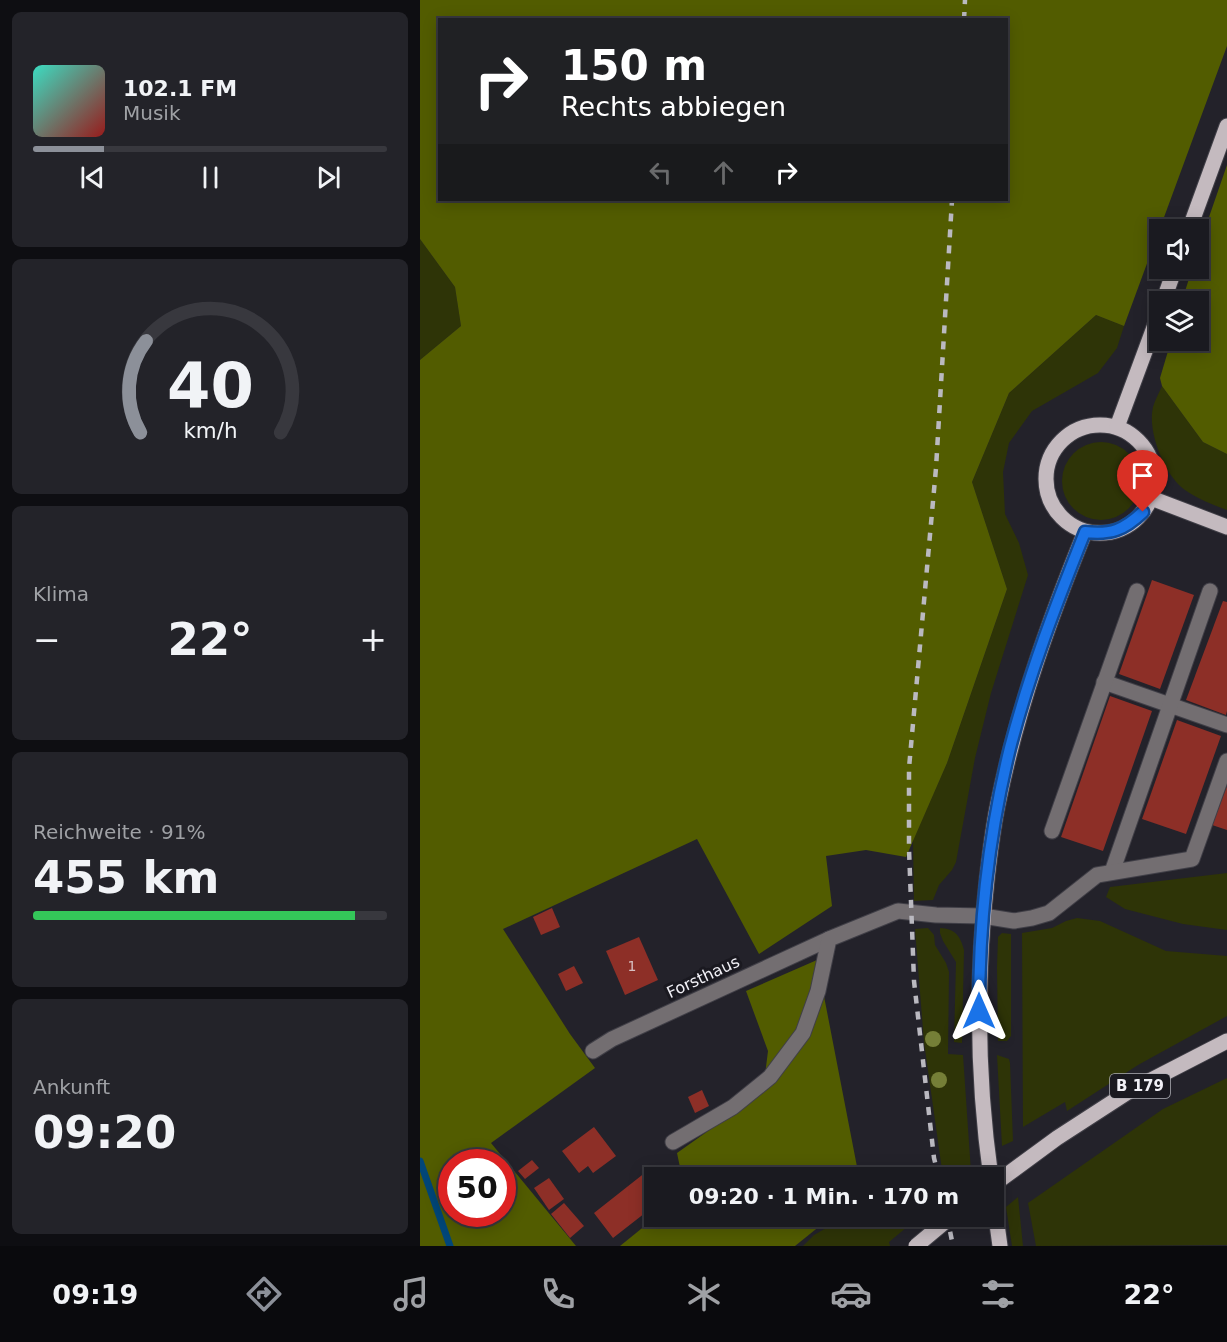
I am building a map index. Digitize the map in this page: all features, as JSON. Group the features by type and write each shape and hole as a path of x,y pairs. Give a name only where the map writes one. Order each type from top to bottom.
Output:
{"main road":[{"path":"1193,219 1227,126"},
{"path":"1117,427 1149,341"},
{"path":"1100,424 1117,427 1132,435 1144,448 1152,464 1155,481 1151,498 1143,512 1132,524 1117,531 1101,534 1085,532 1069,524 1057,513 1048,497 1045,480 1048,463 1056,448 1068,435 1083,427 1100,424"},
{"path":"1151,498 1227,527"},
{"path":"989,1167 984,1133 979,1047 979,974 983,916 998,801 1014,735 1034,670 1085,532"},
{"name":"B 179","path":"1004,1177 1057,1138 1128,1092 1227,1041"},
{"path":"916,1246 939,1227"},
{"path":"997,1227 1000,1246"}],"lane":[{"path":"1052,831 1137,591"},
{"path":"1112,872 1210,591"},
{"path":"1104,682 1227,725"},
{"name":"Forsthaus","path":"593,1051 612,1039 829,939 898,911 983,916 1014,921 1032,918 1049,913 1097,875 1192,859 1227,761"},
{"path":"673,1142 733,1107 770,1077 803,1033 818,991 829,939"}],"green space":[{"path":"420,0 1227,0 1227,46 1163,219 1149,219 1149,258 1124,326 1096,315 1009,393 972,482 1007,589 947,763 906,857 866,850 826,856 832,906 759,954 697,839 503,929 570,1034 595,1068 491,1143 496,1149 438,1149 438,1227 516,1227 516,1173 576,1246 420,1246 420,360 461,326 455,287 420,239"},
{"path":"1227,165 1227,454 1203,442 1162,386 1160,378 1168,351 1209,351 1209,291 1185,291 1189,279 1209,279 1208,219"},
{"path":"420,239 455,287 461,326 420,360"},
{"path":"1096,315 1124,326 1117,348 1098,373 1032,411 1009,443 1003,472 1005,514 1019,543 1028,575 991,693 975,758 956,862 939,885 933,900 914,901 913,840 947,763 1007,589 972,482 1009,393"},
{"path":"1162,386 1203,442 1227,454 1227,510 1206,502 1185,490 1171,475 1159,453 1152,417 1154,404"},
{"path":"1101,442 1116,445 1133,459 1140,481 1137,496 1123,513 1101,520 1086,517 1069,503 1062,481 1065,466 1079,449"},
{"path":"1227,873 1227,930 1183,924 1125,909 1106,897 1110,887"},
{"path":"1077,918 1100,921 1166,951 1227,956 1227,1016 1138,1065 1067,1111 1065,1102 1023,1127 1022,933 1052,928"},
{"path":"928,928 934,935 935,945 949,972 948,1054 963,1055 971,1167 942,1167 924,1042 915,929"},
{"path":"940,928 956,934 964,950 962,1043 954,1042 956,962 943,941"},
{"path":"1002,933 1011,934 1011,1036 1007,1041 998,1041 998,937"},
{"path":"817,960 857,1167 680,1167 677,1153 732,1114 765,1075 768,1051 746,991"},
{"path":"997,1055 1009,1059 1010,1063 1013,1141 1002,1146"},
{"path":"1227,1078 1227,1245 1036,1246 1028,1203 1163,1109"},
{"path":"1018,1197 1023,1246 1012,1246 1006,1207"},
{"path":"644,1227 819,1227 795,1246 620,1246"},
{"path":"828,1227 907,1227 889,1242 890,1246 803,1246 814,1235"}],"building":[{"path":"1152,580 1194,595 1160,689 1119,674"},
{"path":"1223,601 1227,602 1226,715 1186,700"},
{"path":"1110,696 1152,711 1103,851 1061,837"},
{"path":"1177,720 1221,736 1186,834 1142,819"},
{"path":"1227,786 1227,830 1212,825"},
{"path":"552,908 560,927 541,935 533,917"},
{"path":"639,937 658,980 625,995 606,951"},
{"path":"574,966 583,983 566,991 558,974"},
{"path":"702,1090 709,1106 695,1113 688,1097"},
{"path":"594,1127 616,1156 593,1173 588,1166 579,1173 562,1151"},
{"path":"532,1160 539,1168 525,1179 518,1171"},
{"path":"644,1174 644,1214 613,1238 594,1213"},
{"path":"549,1178 564,1199 549,1210 534,1188"},
{"path":"564,1203 584,1226 570,1238 551,1214"}],"waterway":[{"path":"420,1161 450,1246"}],"railway":[{"path":"964,18 965,0"},
{"path":"936,1167 914,981 909,849 909,768 936,468 952,201"},
{"path":"949,1227 953,1246"}],"route":[{"path":"979,1011 983,916 998,801 1014,735 1034,670 1085,532 1101,534 1117,531 1132,524 1143,512"}]}
